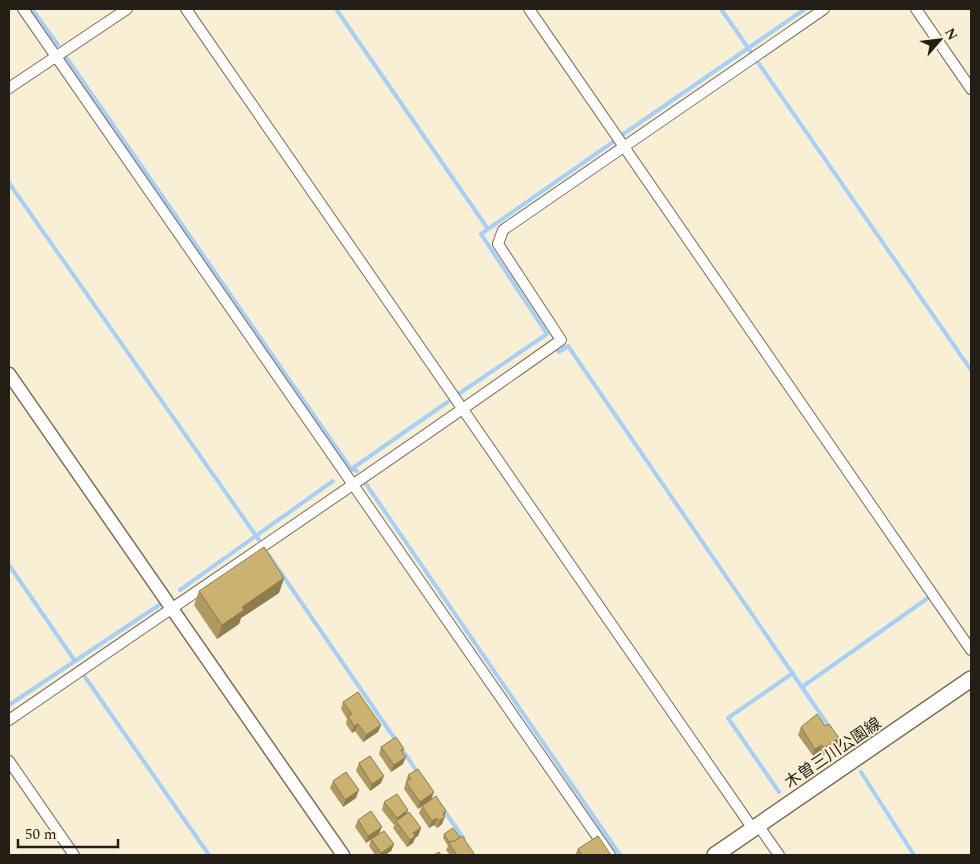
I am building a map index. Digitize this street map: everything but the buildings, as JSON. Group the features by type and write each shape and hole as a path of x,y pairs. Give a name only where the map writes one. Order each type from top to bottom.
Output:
{"main road":[{"name":"木曽三川公園線","path":"715,855 971,679"}],"street":[{"path":"23,9 610,855"},
{"path":"9,88 127,9"},
{"path":"186,9 462,410 756,827 779,855"},
{"path":"529,9 971,650"},
{"path":"9,720 354,485 562,340 498,244 503,230 824,9"},
{"path":"916,9 971,89"},
{"path":"9,374 343,855"},
{"path":"9,761 74,855"}],"waterway":[{"path":"32,9 58,45"},
{"path":"336,9 488,229"},
{"path":"721,9 751,52"},
{"path":"622,135 805,9"},
{"path":"66,57 351,469 357,471"},
{"path":"757,61 971,370"},
{"path":"457,395 547,334 481,234 613,142"},
{"path":"9,183 259,540"},
{"path":"557,349 559,352 568,346 830,728"},
{"path":"350,470 449,401"},
{"path":"180,590 333,481"},
{"path":"364,481 620,855"},
{"path":"268,554 397,742"},
{"path":"9,565 75,661"},
{"path":"802,687 928,598"},
{"path":"9,705 159,605"},
{"path":"779,792 728,718 793,673"},
{"path":"85,677 209,855"},
{"path":"836,736 843,746"},
{"path":"401,748 418,773"},
{"path":"861,772 914,855"},
{"path":"443,809 464,839"}]}
